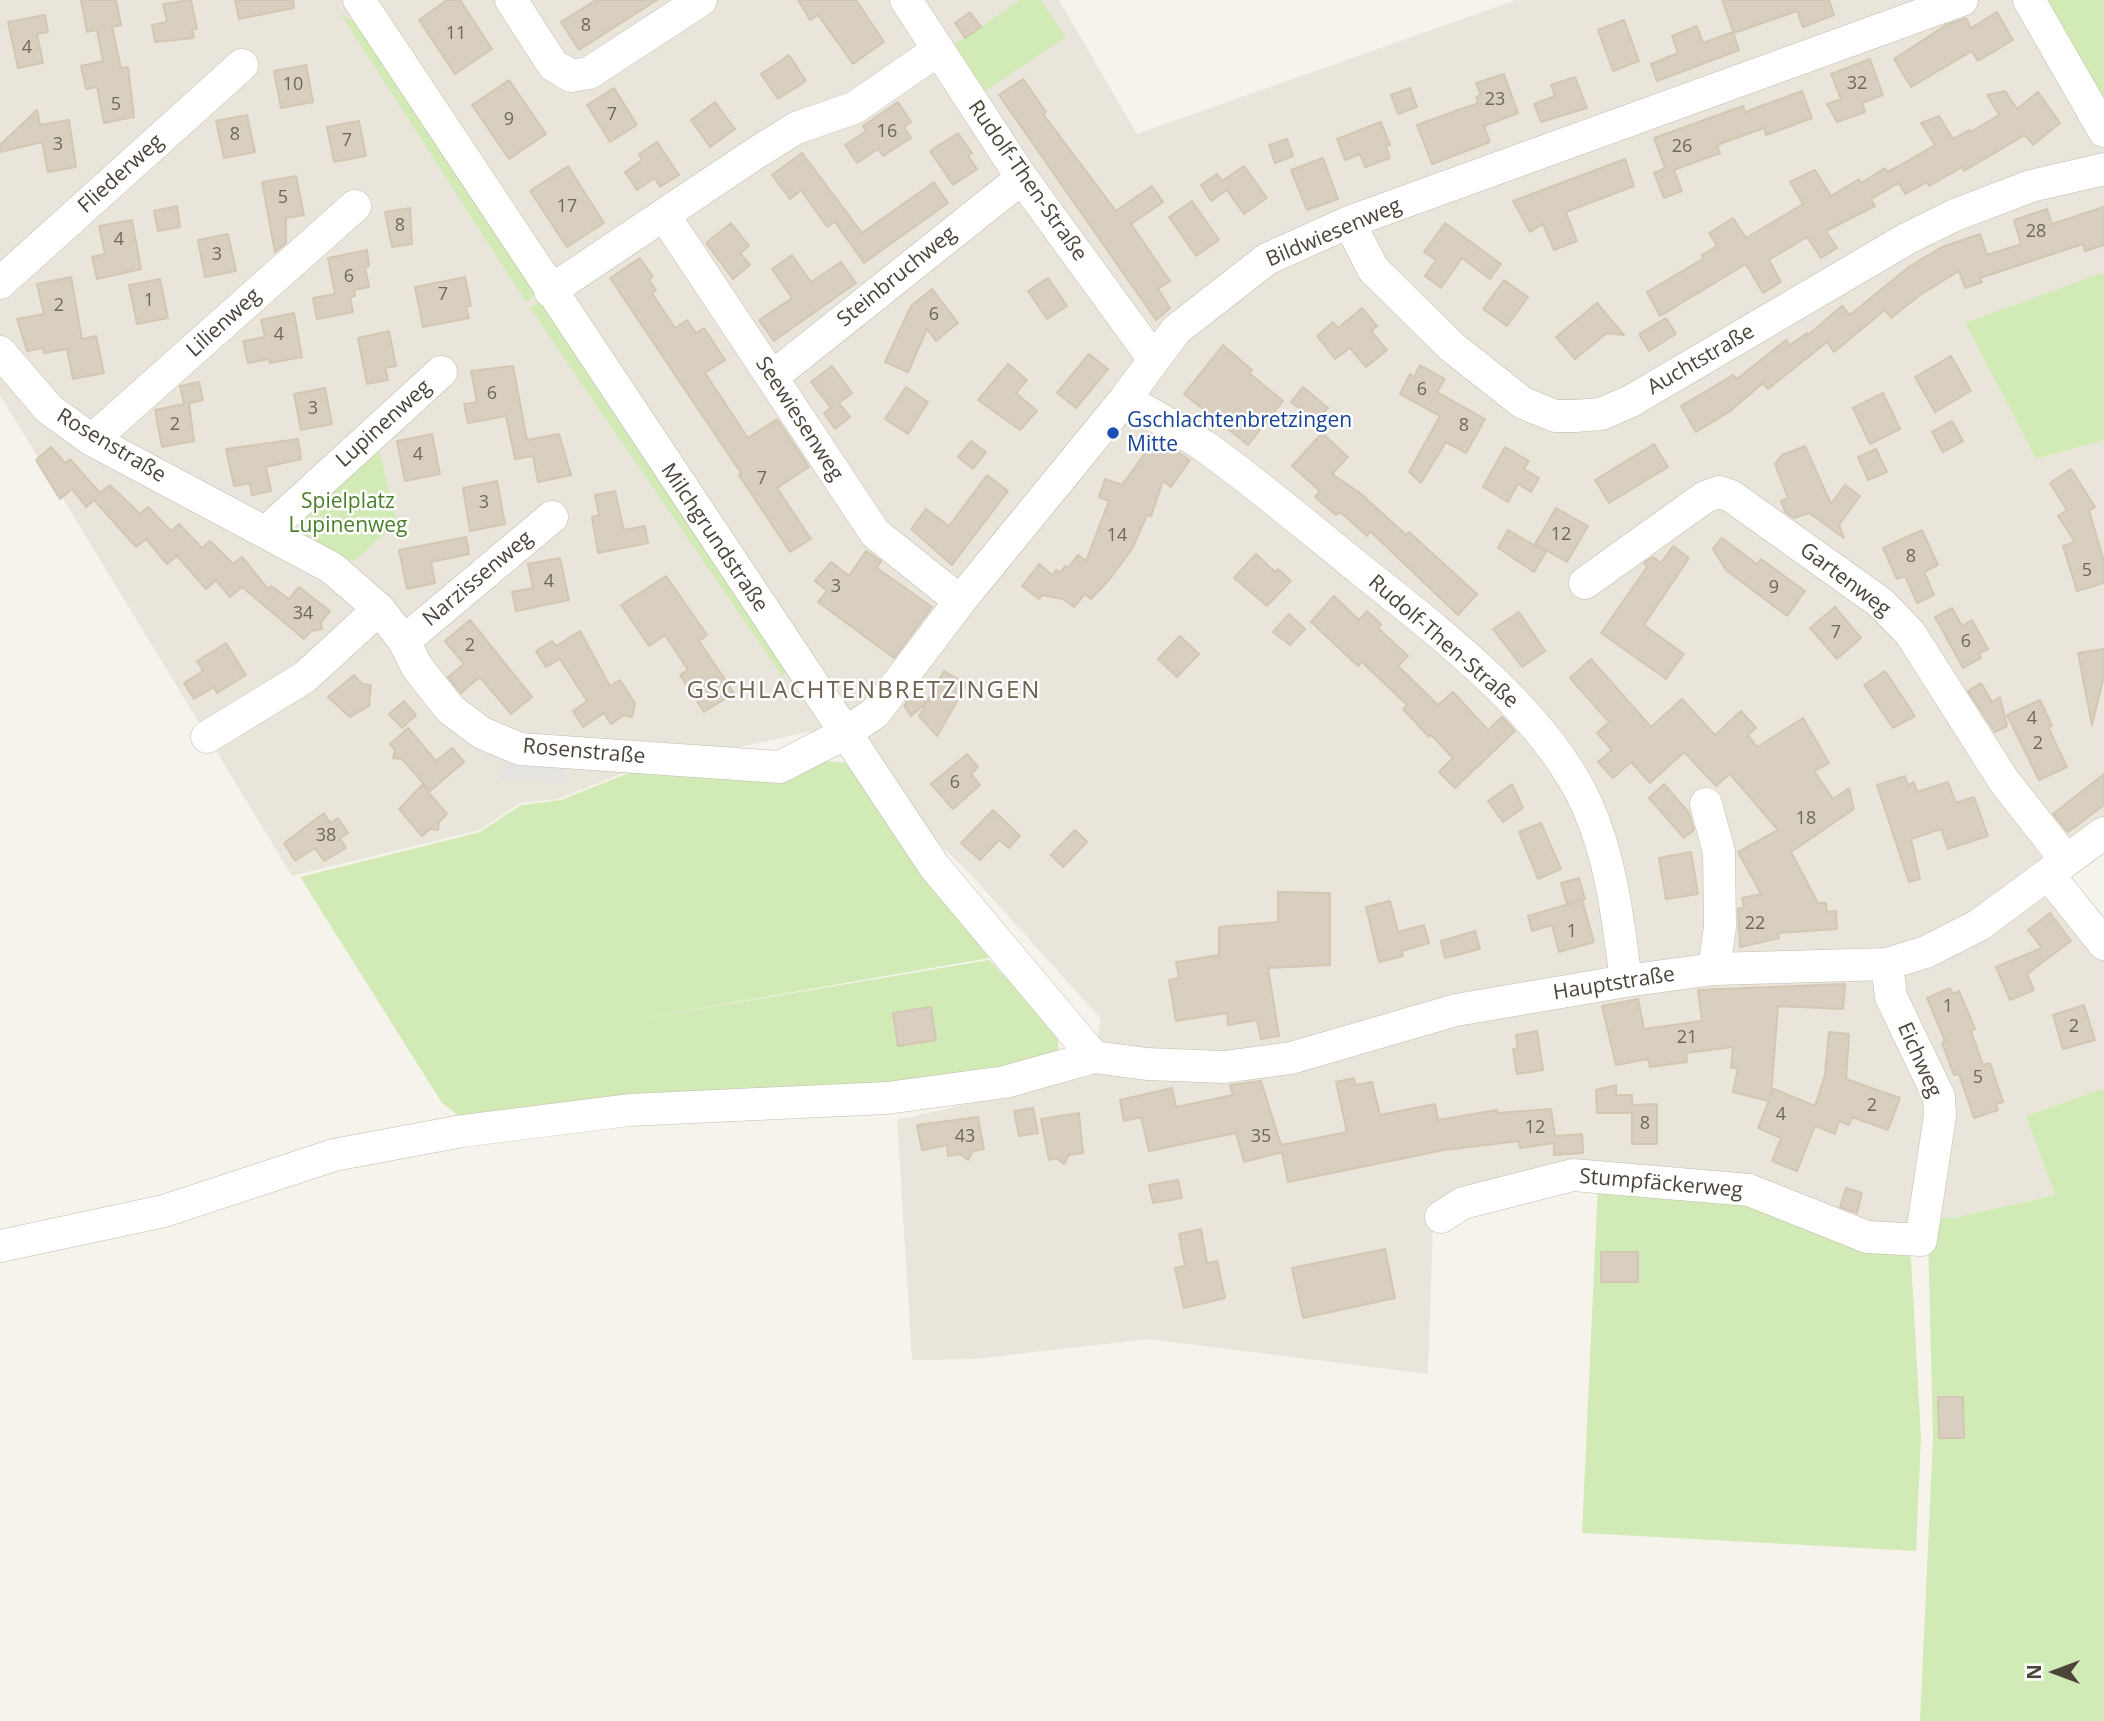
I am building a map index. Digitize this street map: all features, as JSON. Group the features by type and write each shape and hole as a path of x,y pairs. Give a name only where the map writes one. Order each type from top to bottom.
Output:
{"street":[{"path":"511,0 553,65 571,76 589,73 701,0"},
{"name":"Rudolf-Then-Straße","path":"906,0 1022,178 1153,358"},
{"name":"Bildwiesenweg","path":"844,734 875,713 960,601 1125,398 1176,330 1267,259 1349,222 1962,0"},
{"path":"2029,0 2104,131"},
{"name":"Milchgrundstraße","path":"369,4 551,291 934,866 1094,1057"},
{"path":"551,291 796,128 854,108 938,50"},
{"name":"Fliederweg","path":"0,283 242,65"},
{"name":"Auchtstraße","path":"1349,222 1373,269 1452,347 1522,403 1555,416 1575,416 1601,414 1631,401 1908,238 1955,215 2031,186 2104,169"},
{"name":"Steinbruchweg","path":"772,377 1022,178"},
{"name":"Lilienweg","path":"92,440 355,206"},
{"name":"Seewiesenweg","path":"664,215 875,533 960,601"},
{"name":"Rosenstraße","path":"0,352 49,409 92,440 332,568 379,609 404,642 417,667 450,709 482,733 520,749 780,767 844,734"},
{"name":"Lupinenweg","path":"266,532 441,372"},
{"name":"Rudolf-Then-Straße","path":"1125,398 1206,448 1266,494 1425,621 1526,715 1561,758 1587,806 1615,894 1626,981"},
{"name":"Gartenweg","path":"1585,583 1705,497 1719,492 1731,496 1881,603 1910,633 2104,944"},
{"name":"Narzissenweg","path":"404,642 552,517"},
{"path":"207,737 305,677 379,609"},
{"path":"1706,804 1719,852 1720,927 1714,969"},
{"name":"Hauptstraße","path":"1094,1057 1147,1064 1224,1067 1291,1058 1456,1010 1626,981 1714,969 1887,964 1926,952 1979,925 2104,833"},
{"name":"Eichweg","path":"1887,964 1891,998 1939,1097 1940,1116 1921,1240"},
{"path":"0,1246 164,1211 334,1154 462,1131 629,1110 887,1098 1005,1082 1094,1057"},
{"name":"Stumpfäckerweg","path":"1441,1217 1463,1203 1573,1175 1749,1190 1867,1237 1921,1240"}],"shaded area":[{"path":"0,0 1059,0 1137,134 1516,0 2015,0 2104,149 2104,272 1965,324 2036,459 2104,440 2104,817 2033,870 2104,960 2104,1088 2026,1116 2055,1195 1953,1218 1931,1218 1910,1229 1574,1180 1433,1227 1428,1374 1148,1339 974,1359 912,1360 897,1120 1090,1076 1101,1019 973,877 848,755 813,731 731,749 686,748 558,799 520,803 480,830 292,876 0,395"},
{"path":"502,762 565,766 564,783 500,779"}],"green space":[{"path":"1020,0 1041,0 1066,37 981,94 949,48"},
{"path":"2043,0 2104,0 2104,106"},
{"path":"340,13 363,28 536,295 526,302"},
{"path":"2104,272 2104,440 2036,459 1965,323"},
{"path":"541,300 788,672 782,676 530,308"},
{"name":"Spielplatz Lupinenweg","path":"377,441 397,523 353,562 305,535 305,519 310,505 328,481"},
{"path":"826,761 847,763 989,958 627,1021 989,960 1058,1032 1058,1053 1050,1062 888,1085 460,1117 442,1103 300,877 480,832 521,805 561,800 631,772 777,783"},
{"path":"2104,1088 2104,1721 1920,1721 1933,1438 1928,1232 1931,1218 1953,1218 2055,1195 2026,1116"},
{"path":"1598,1184 1750,1198 1908,1250 1911,1259 1921,1438 1916,1551 1582,1533"}],"building":[{"path":"81,0 116,0 121,25 112,27 121,68 128,67 134,117 104,123 97,87 86,89 81,66 103,61 97,30 87,32"},
{"path":"191,0 197,29 192,29 194,38 155,42 152,25 167,22 163,4"},
{"path":"235,0 293,0 294,8 239,19"},
{"path":"447,0 460,0 492,49 455,74 419,20"},
{"path":"596,0 657,0 579,50 561,22"},
{"path":"798,0 856,0 884,42 853,64 818,15 810,20"},
{"path":"1722,0 1829,0 1834,15 1803,27 1797,11 1734,33"},
{"path":"970,12 981,27 965,38 955,23"},
{"path":"1997,12 2013,40 1978,61 1972,51 1911,87 1894,59 1946,25 1966,18 1971,28"},
{"path":"45,15 48,32 37,34 43,63 18,68 8,22"},
{"path":"1624,20 1639,61 1613,71 1598,30"},
{"path":"1697,26 1703,43 1733,32 1739,50 1657,81 1651,64 1678,53 1672,36"},
{"path":"789,55 806,81 778,99 761,74"},
{"path":"1870,59 1883,95 1862,103 1865,112 1837,122 1827,104 1841,99 1831,74"},
{"path":"306,65 313,102 281,108 274,71"},
{"path":"1504,74 1518,113 1484,126 1490,142 1432,164 1417,125 1478,103 1476,97 1481,95 1476,83"},
{"path":"1575,77 1587,108 1541,122 1534,104 1555,96 1551,85"},
{"path":"1023,79 1046,112 1043,114 1116,211 1152,186 1163,202 1131,224 1170,281 1158,289 1170,308 1156,320 999,95"},
{"path":"509,80 546,134 509,159 472,105"},
{"path":"614,88 637,125 610,142 587,105"},
{"path":"1410,88 1417,107 1398,114 1391,95"},
{"path":"1802,91 1812,118 1766,135 1764,128 1717,145 1720,153 1674,170 1682,191 1664,198 1654,173 1665,168 1654,138 1743,106 1745,112"},
{"path":"2005,91 2017,109 2038,92 2060,123 2033,145 2025,135 1964,171 1962,167 1929,186 1927,182 1905,194 1899,183 1871,199 1875,206 1826,231 1837,248 1821,258 1807,237 1769,260 1781,282 1763,293 1746,264 1660,316 1647,292 1704,258 1702,255 1717,246 1709,233 1733,218 1746,238 1803,204 1790,182 1815,170 1831,196 1859,179 1861,183 1885,168 1887,172 1899,166 1935,145 1921,123 1939,116 1953,139 1969,130 1971,132 1999,115 1987,95"},
{"path":"715,102 735,129 710,147 691,120"},
{"path":"898,102 911,122 904,127 911,138 883,156 878,149 857,163 845,145 866,131 863,126"},
{"path":"37,110 40,125 69,120 76,167 48,172 42,142 0,152 0,145"},
{"path":"247,115 255,152 224,158 216,121"},
{"path":"359,121 366,156 334,162 327,127"},
{"path":"1381,122 1390,145 1386,146 1390,158 1365,167 1360,154 1345,160 1337,139"},
{"path":"958,133 972,153 968,156 977,169 953,185 930,151"},
{"path":"1287,139 1293,156 1275,163 1269,145"},
{"path":"657,142 679,175 660,187 655,178 637,190 625,172 642,160 639,154"},
{"path":"802,153 862,233 934,182 948,203 864,263 835,222 827,227 801,190 790,199 772,175"},
{"path":"1323,158 1338,199 1307,210 1291,170"},
{"path":"1625,159 1634,186 1566,212 1577,241 1554,250 1543,224 1530,232 1513,201"},
{"path":"568,166 604,223 567,247 530,191"},
{"path":"1244,166 1267,198 1244,214 1227,190 1211,201 1201,185 1217,174 1222,181"},
{"path":"296,176 304,215 286,218 286,243 275,252 262,182"},
{"path":"1192,201 1219,240 1196,256 1169,217"},
{"path":"177,206 180,227 158,231 154,211"},
{"path":"2104,207 2104,245 2085,251 2083,244 1980,278 1982,282 1965,288 1959,271 1920,295 1891,318 1885,310 1834,352 1827,342 1768,389 1763,383 1729,412 1696,432 1681,406 1733,375 1737,379 1786,340 1790,345 1807,333 1808,335 1842,306 1850,315 1910,266 1942,247 1980,234 1987,255 2021,244 2014,220 2047,209 2052,224"},
{"path":"410,208 412,244 392,247 385,212"},
{"path":"132,220 141,269 97,279 92,257 105,254 99,226"},
{"path":"731,223 749,246 740,253 750,265 733,279 706,243"},
{"path":"1445,223 1501,264 1490,279 1462,258 1441,288 1425,276 1436,260 1424,252"},
{"path":"228,234 236,271 205,277 198,240"},
{"path":"367,250 369,266 365,267 369,287 354,290 355,296 350,297 353,312 317,319 313,298 335,294 328,258"},
{"path":"792,255 811,282 841,262 856,283 774,341 759,320 792,298 772,269"},
{"path":"640,258 653,277 649,280 656,290 652,293 675,328 687,320 696,333 704,328 725,360 705,373 748,438 777,419 809,467 777,488 811,539 790,552 739,475 741,473 610,278"},
{"path":"71,277 82,339 96,336 104,373 73,379 67,349 44,353 43,348 27,351 17,319 44,314 37,284"},
{"path":"465,277 471,306 466,307 469,318 423,327 415,287"},
{"path":"1048,278 1067,306 1047,319 1028,291"},
{"path":"160,279 168,318 137,324 129,285"},
{"path":"1504,280 1528,297 1507,326 1483,309"},
{"path":"932,289 958,323 936,341 927,329 908,372 885,362 911,306"},
{"path":"1597,303 1624,335 1607,333 1575,359 1556,337"},
{"path":"1362,308 1377,326 1371,331 1387,350 1366,367 1350,348 1335,359 1317,336 1333,322 1338,328"},
{"path":"294,313 302,357 270,363 269,359 248,363 243,341 265,337 261,320"},
{"path":"1666,318 1676,334 1649,351 1639,334"},
{"path":"389,331 396,366 385,368 388,380 367,384 358,338"},
{"path":"1223,345 1252,370 1249,373 1283,401 1248,445 1184,394"},
{"path":"1089,354 1108,369 1076,408 1057,393"},
{"path":"1951,356 1971,391 1935,412 1915,377"},
{"path":"1008,364 1027,380 1016,393 1037,411 1020,430 978,400"},
{"path":"1420,365 1445,379 1437,392 1485,419 1466,453 1446,442 1421,483 1409,472 1440,416 1400,394 1410,374 1414,377"},
{"path":"513,366 527,440 559,434 571,475 538,482 533,456 515,459 506,416 468,423 464,404 477,402 471,371"},
{"path":"832,366 852,393 839,403 850,417 835,429 824,413 831,408 811,382"},
{"path":"199,382 203,400 189,403 194,441 162,447 155,410 184,404 180,386"},
{"path":"906,387 928,402 908,434 885,419"},
{"path":"1303,387 1328,408 1315,421 1291,402"},
{"path":"325,388 332,424 301,430 294,394"},
{"path":"1883,393 1900,429 1870,444 1853,408"},
{"path":"1952,421 1963,441 1943,452 1932,432"},
{"path":"1322,433 1348,457 1332,474 1360,493 1406,535 1409,532 1477,594 1458,615 1370,531 1367,536 1346,517 1339,512 1336,515 1315,497 1320,491 1292,466"},
{"path":"432,434 440,474 405,481 397,441"},
{"path":"1156,438 1190,460 1171,487 1163,481 1151,516 1147,515 1132,549 1109,580 1091,599 1085,594 1074,607 1063,599 1042,595 1039,599 1022,586 1039,564 1052,575 1056,570 1060,573 1065,566 1068,568 1078,555 1086,561 1109,501 1099,497 1105,479 1122,485"},
{"path":"298,439 301,459 266,467 271,491 252,495 250,483 234,486 226,449"},
{"path":"971,441 986,452 973,469 958,457"},
{"path":"1654,444 1668,467 1609,503 1595,480"},
{"path":"1805,446 1831,504 1845,485 1860,496 1839,525 1844,538 1809,513 1794,518 1785,512 1781,501 1788,498 1775,464 1782,455"},
{"path":"51,447 65,463 70,459 100,493 110,485 140,514 148,507 171,531 179,524 202,548 210,541 233,564 242,557 268,589 271,586 289,599 299,587 330,611 321,622 322,629 311,631 304,639 242,587 230,597 216,580 206,589 177,556 167,564 146,539 136,547 94,500 86,507 72,489 60,499 36,460"},
{"path":"1505,447 1529,461 1524,469 1539,478 1531,492 1518,484 1508,502 1483,487"},
{"path":"1876,449 1887,472 1868,480 1858,457"},
{"path":"2071,469 2095,507 2089,511 2104,561 2104,583 2077,591 2063,546 2075,542 2058,516 2067,510 2050,483"},
{"path":"987,475 1008,491 952,565 911,529 926,509 949,526"},
{"path":"497,481 505,524 470,531 463,488"},
{"path":"615,491 624,530 645,526 648,543 598,553 592,517 599,515 595,495"},
{"path":"1556,508 1588,526 1567,562 1535,544"},
{"path":"1508,530 1546,552 1534,572 1498,548"},
{"path":"1922,530 1938,565 1924,572 1934,595 1917,603 1905,576 1897,579 1883,548"},
{"path":"466,537 469,554 431,562 435,583 407,589 399,550"},
{"path":"1722,538 1757,564 1761,559 1805,591 1787,616 1726,570 1713,549"},
{"path":"1673,546 1689,558 1644,625 1684,654 1666,679 1601,633 1647,567 1644,563 1653,557 1661,563"},
{"path":"866,551 881,561 877,568 932,607 894,658 818,602 827,591 815,581 831,562 849,576"},
{"path":"1256,554 1275,572 1278,569 1291,581 1267,606 1234,578"},
{"path":"560,558 569,600 516,611 512,592 533,588 528,564"},
{"path":"666,576 707,635 699,641 734,693 704,712 680,675 688,670 665,635 649,646 621,605"},
{"path":"1334,596 1359,620 1367,611 1381,624 1378,628 1408,656 1398,666 1438,705 1453,692 1488,730 1502,717 1515,731 1455,788 1439,772 1453,758 1403,709 1407,705 1362,662 1358,666 1311,622"},
{"path":"1835,607 1861,638 1837,659 1810,628"},
{"path":"1952,608 1962,626 1972,620 1988,649 1979,653 1981,658 1963,668 1935,617"},
{"path":"1519,612 1545,651 1522,667 1493,629"},
{"path":"1289,614 1305,629 1290,645 1273,632"},
{"path":"470,620 532,697 511,714 480,677 461,693 448,677 464,664 445,641"},
{"path":"580,631 610,686 620,680 635,703 632,717 624,715 611,724 604,713 583,727 573,711 587,701 560,659 546,667 536,651 552,641 556,646"},
{"path":"1180,636 1199,654 1177,677 1158,659"},
{"path":"226,643 246,675 217,693 214,687 194,699 184,683 203,671 197,661"},
{"path":"2104,649 2104,676 2092,725 2078,653"},
{"path":"1591,659 1651,727 1682,699 1715,735 1741,711 1756,728 1748,735 1757,747 1803,718 1829,763 1814,771 1833,799 1849,788 1854,809 1791,852 1818,903 1826,903 1827,912 1836,911 1837,929 1778,933 1779,938 1740,947 1738,909 1744,907 1742,898 1761,894 1738,852 1778,830 1730,774 1716,786 1684,752 1650,783 1631,762 1613,778 1598,762 1612,750 1597,733 1609,722 1570,678"},
{"path":"944,671 967,684 937,736 919,716"},
{"path":"1885,671 1915,716 1893,728 1864,685"},
{"path":"354,675 362,684 371,685 369,706 350,717 328,697"},
{"path":"1981,683 1992,702 2000,697 2007,726 1995,732 1968,691"},
{"path":"915,691 926,703 911,716 904,706"},
{"path":"2040,700 2052,726 2048,727 2067,767 2039,780 2007,715"},
{"path":"404,701 416,715 402,728 389,714"},
{"path":"408,728 436,761 452,748 464,762 430,791 402,759 393,758 395,750 390,744"},
{"path":"967,754 978,767 971,774 980,785 953,809 931,784"},
{"path":"2104,774 2104,805 2068,832 2053,814"},
{"path":"1905,776 1908,785 1914,782 1917,792 1948,782 1956,803 1974,797 1988,836 1948,849 1941,829 1911,839 1920,879 1909,882 1877,785"},
{"path":"1512,784 1523,808 1503,822 1488,801"},
{"path":"1664,784 1689,813 1694,830 1684,838 1649,798"},
{"path":"422,785 447,814 439,822 438,830 430,829 422,836 399,809"},
{"path":"993,810 1020,836 1009,848 999,840 980,860 961,843"},
{"path":"324,813 330,823 338,818 348,833 340,838 346,848 324,861 315,848 295,861 284,843"},
{"path":"1541,823 1561,869 1538,879 1519,832"},
{"path":"1075,830 1087,842 1063,867 1051,855"},
{"path":"1691,852 1698,894 1666,899 1659,858"},
{"path":"1579,878 1585,899 1567,904 1561,883"},
{"path":"1278,892 1330,893 1330,965 1268,968 1279,1036 1261,1039 1257,1020 1228,1025 1227,1013 1176,1021 1169,980 1179,978 1176,962 1219,955 1219,927 1278,922"},
{"path":"1582,900 1594,942 1559,952 1552,925 1532,931 1528,916"},
{"path":"1390,901 1398,932 1424,925 1429,943 1402,951 1403,956 1379,962 1366,907"},
{"path":"2050,913 2071,941 2027,974 2034,990 2010,1000 1996,967 2042,948 2028,930"},
{"path":"1475,931 1480,949 1445,958 1441,941"},
{"path":"1845,984 1843,1009 1778,1006 1771,1095 1774,1089 1815,1106 1825,1075 1829,1032 1849,1034 1846,1079 1900,1098 1888,1130 1852,1117 1849,1125 1839,1121 1835,1134 1815,1126 1797,1171 1772,1161 1781,1138 1758,1128 1769,1101 1733,1092 1738,1068 1731,1068 1733,1047 1686,1053 1687,1062 1650,1067 1648,1059 1616,1065 1602,1006 1638,999 1644,1029 1702,1021 1698,990"},
{"path":"1950,988 1953,994 1959,991 1975,1029 1971,1031 1983,1065 1990,1063 2003,1102 1996,1104 1998,1110 1974,1118 1959,1074 1954,1075 1942,1043 1945,1041 1927,998"},
{"path":"2084,1005 2095,1040 2063,1049 2053,1015"},
{"path":"931,1007 936,1040 898,1046 893,1013"},
{"path":"1537,1031 1543,1070 1517,1074 1513,1049 1518,1048 1516,1035"},
{"path":"1354,1078 1355,1085 1372,1082 1380,1115 1435,1104 1438,1120 1497,1110 1498,1113 1551,1109 1555,1136 1582,1134 1583,1153 1554,1155 1554,1143 1520,1148 1519,1141 1444,1150 1288,1182 1282,1152 1244,1162 1236,1133 1149,1151 1141,1117 1124,1121 1120,1100 1172,1088 1176,1107 1233,1095 1230,1085 1261,1081 1281,1145 1347,1132 1336,1082"},
{"path":"1616,1085 1616,1095 1632,1095 1632,1105 1657,1104 1657,1144 1632,1144 1632,1113 1597,1113 1596,1090"},
{"path":"1033,1108 1038,1133 1019,1136 1014,1111"},
{"path":"1079,1113 1083,1153 1069,1155 1064,1164 1057,1158 1049,1160 1041,1119"},
{"path":"978,1117 984,1149 973,1151 968,1160 960,1154 948,1156 947,1145 922,1150 917,1125"},
{"path":"1178,1180 1182,1198 1153,1203 1149,1185"},
{"path":"1846,1188 1862,1193 1857,1213 1840,1207"},
{"path":"1201,1229 1207,1263 1217,1261 1225,1298 1184,1308 1175,1268 1185,1266 1179,1234"},
{"path":"1385,1249 1395,1298 1303,1318 1292,1268"},
{"path":"1601,1252 1638,1252 1638,1282 1601,1282"},
{"path":"1938,1397 1963,1397 1964,1438 1939,1438"}],"place":[{"name":"Gschlachtenbretzingen Mitte","path":"1113,433"}],"district":[{"name":"GSCHLACHTENBRETZINGEN","path":"864,691"}]}
